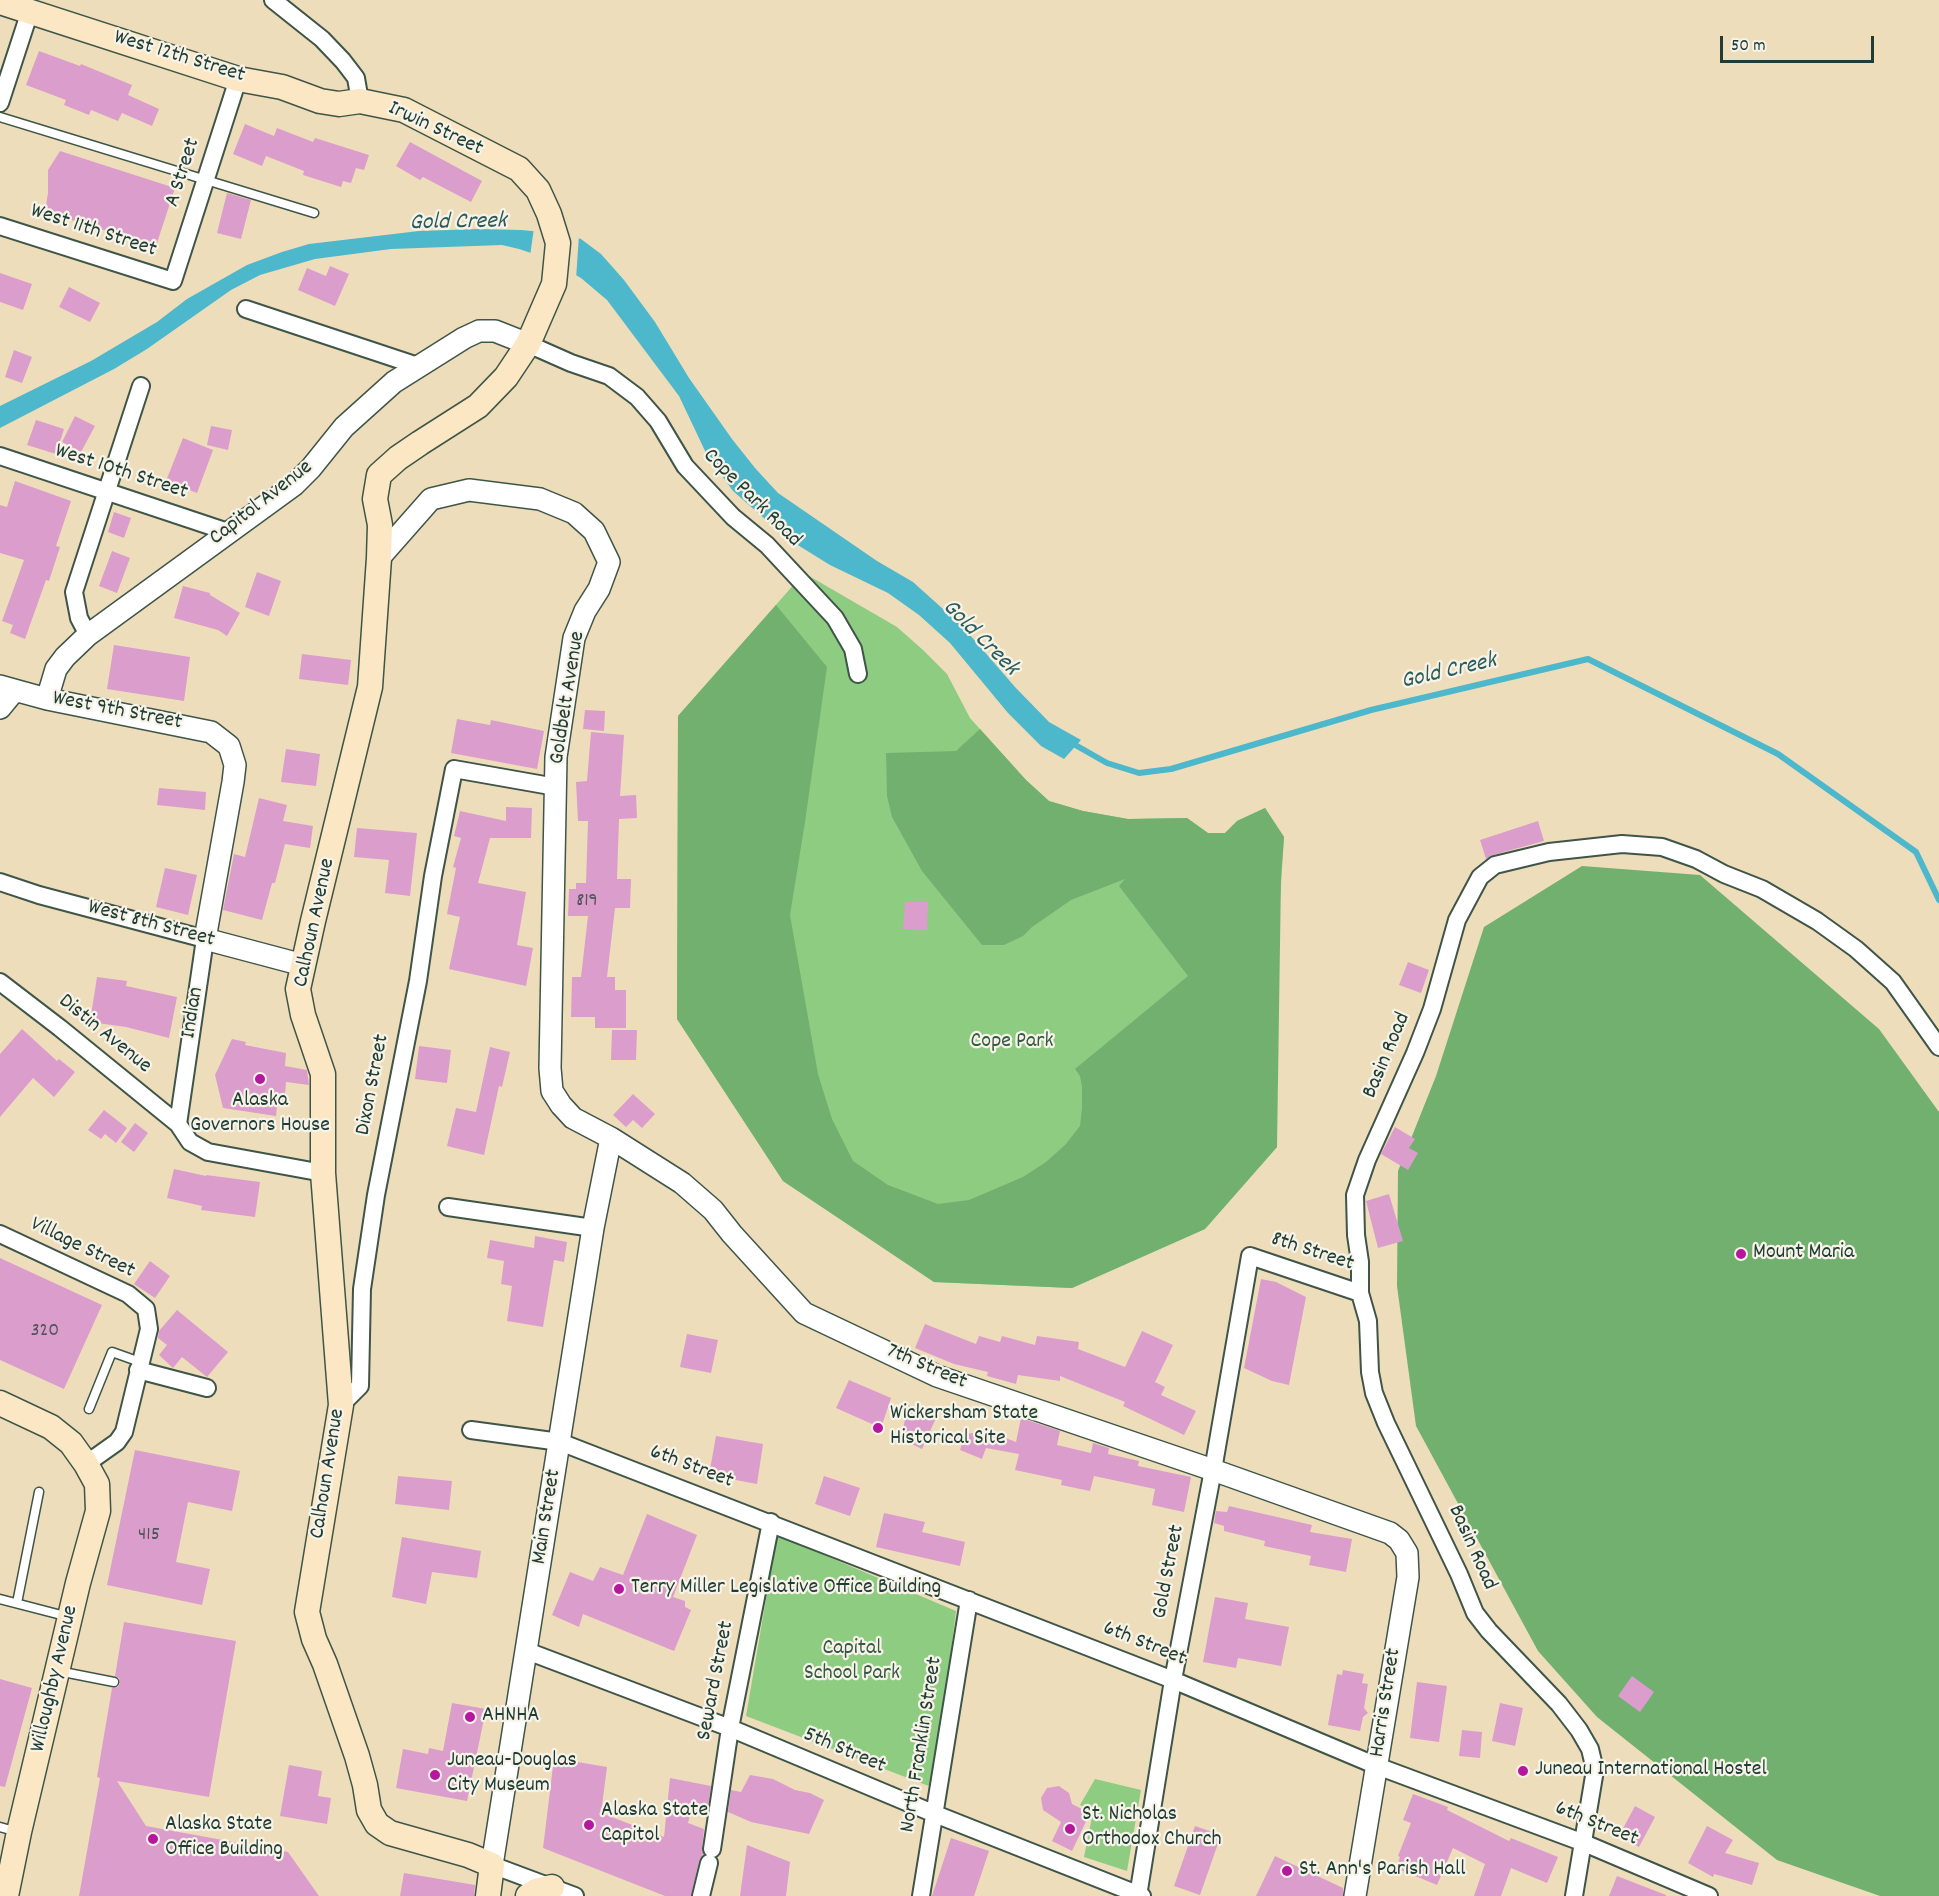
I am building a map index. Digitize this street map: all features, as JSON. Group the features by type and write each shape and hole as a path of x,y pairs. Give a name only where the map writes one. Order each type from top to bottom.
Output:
{"main road":[{"name":"West 12th Street","path":"0,2 238,80 282,87 320,101 339,104 360,101"},
{"name":"Irwin Street","path":"360,101 404,110 519,170 538,190 549,214"},
{"name":"Calhoun Avenue","path":"492,1865 468,1855 390,1833 377,1824 369,1810 357,1756 314,1639 308,1611 341,1405 323,1173 324,1074 303,1015 298,990 370,687 380,525 375,499 380,475 398,458 478,406 506,377 528,344 554,284 558,243 549,214"},
{"name":"Willoughby Avenue","path":"0,1403 51,1427 71,1443 97,1484 98,1511 58,1671 9,1830 6,1896"},
{"name":"Main Street","path":"488,1896 492,1865"},
{"path":"528,1896 536,1891 552,1887"}],"street":[{"name":"Irwin Street","path":"273,0 322,39 343,61 356,78 360,101"},
{"path":"0,103 30,11"},
{"name":"A Street","path":"173,281 238,80"},
{"name":"West 11th Street","path":"0,226 173,281"},
{"path":"246,309 418,366"},
{"name":"Capitol Avenue","path":"47,699 56,669 65,657 88,636 294,485 312,468 363,408 394,382 479,331 495,331 528,344"},
{"name":"Cope Park Road","path":"528,344 571,363 609,376 637,397 658,421 685,466 734,516 767,545 834,618 853,649 858,674"},
{"path":"88,636 79,618 75,592 141,386"},
{"name":"West 10th Street","path":"0,456 228,532"},
{"name":"Goldbelt Avenue","path":"379,558 431,499 469,490 540,499 574,513 594,531 609,562 599,589 585,611 574,638 556,757 550,998 552,1091"},
{"path":"0,708 7,688"},
{"name":"West 9th Street","path":"7,688 47,699 211,732 229,746"},
{"name":"Indian","path":"177,1124 233,782 235,765 229,746"},
{"name":"Dixon Street","path":"341,1405 360,1386 362,1289 376,1195 418,981 433,876 454,769 556,787"},
{"name":"Basin Road","path":"1574,1896 1595,1770 1590,1749 1559,1704 1489,1631 1475,1613 1459,1574 1386,1424 1374,1393 1370,1372 1368,1321 1360,1293 1355,1195 1367,1160 1432,1009 1457,920 1480,877 1495,865 1549,852 1622,844 1662,846 1762,889 1817,921 1856,949 1893,982 1939,1047"},
{"name":"West 8th Street","path":"0,882 50,898 303,965"},
{"name":"Distin Avenue","path":"0,982 69,1035 177,1124"},
{"name":"7th Street","path":"552,1091 561,1106 573,1118 611,1138 682,1183 713,1210 804,1313 937,1376 1083,1424 1373,1527"},
{"path":"177,1124 190,1142 208,1152 323,1173"},
{"name":"Main Street","path":"492,1865 593,1228 611,1138"},
{"path":"448,1207 593,1228"},
{"name":"Village Street","path":"0,1234 128,1294 146,1309 149,1329 124,1432 117,1442 86,1464"},
{"name":"8th Street","path":"1250,1256 1360,1293"},
{"name":"Gold Street","path":"1140,1896 1173,1680 1213,1470 1250,1256"},
{"path":"139,1366 207,1388"},
{"name":"6th Street","path":"471,1430 560,1442 1173,1680 1377,1766 1584,1843 1709,1896"},
{"name":"Seward Street","path":"701,1896 710,1856 730,1728 771,1522"},
{"name":"Harris Street","path":"1355,1896 1408,1577 1407,1553 1399,1540 1390,1533 1373,1527"},
{"name":"North Franklin Street","path":"921,1896 969,1600"},
{"name":"5th Street","path":"527,1651 730,1728 935,1814 1140,1896"},
{"path":"492,1865 575,1896"}],"lane":[{"path":"0,117 314,213"},
{"path":"89,1409 112,1352 139,1366"},
{"path":"17,1604 39,1492"},
{"path":"0,1599 70,1617"},
{"path":"58,1671 114,1682"}],"green space":[{"name":"Cope Park","path":"804,573 897,627 923,650 947,674 970,718 1026,780 1049,801 1083,811 1128,819 1187,818 1208,833 1225,833 1237,821 1265,808 1284,837 1275,980 1277,1147 1205,1229 1072,1288 934,1282 783,1181 677,1019 678,716"},
{"name":"Cope Park","path":"776,605 827,667 790,915 818,1074 832,1119 853,1161 888,1185 938,1204 969,1200 1023,1177 1046,1162 1065,1145 1080,1126 1082,1087 1080,1076 1075,1069 1188,976 1119,886 1125,879 1071,900 1023,936 1004,945 982,945 922,871 892,817 887,796 886,753 956,751 980,729 1026,780 1049,801 1083,811 1128,819 1187,818 1208,833 1225,833 1237,821 1265,808 1284,837 1281,877 1277,1147 1205,1229 1072,1288 934,1282 783,1181 677,1019 678,716"},
{"path":"1582,866 1700,875 1879,1029 1939,1112 1939,1896 1880,1896 1777,1860 1597,1717 1538,1651 1416,1426 1397,1286 1398,1171 1436,1076 1484,927"},
{"name":"Capital School Park","path":"777,1535 956,1611 934,1788 746,1716"},
{"path":"1095,1779 1141,1790 1127,1871 1084,1857 1093,1812 1080,1805"}],"water":[{"path":"478,229 566,234 581,239 601,254 624,280 655,322 689,378 732,439 778,493 877,561 913,582 963,627 1049,722 1081,740 1064,759 1041,746 1008,713 950,643 919,615 888,593 830,565 788,539 733,491 707,455 679,396 607,300 581,278 546,258 519,249 502,245 391,249 315,259 260,275 231,290 147,349 114,369 0,428 0,406 91,361 157,322 187,299 247,265 309,244 419,231"}],"pier":[{"path":"534,228 567,231 579,235 576,279 545,261 530,256"}],"building":[{"path":"39,51 80,66 81,64 132,85 128,95 159,109 152,126 122,113 118,121 91,110 89,115 64,105 66,100 26,85"},
{"path":"245,124 274,136 277,128 313,142 315,138 369,155 364,170 356,168 351,183 343,181 341,187 303,175 304,171 266,156 262,166 233,154"},
{"path":"410,142 482,181 471,202 423,177 420,180 396,166"},
{"path":"60,151 175,188 156,246 45,212 48,170"},
{"path":"227,193 251,200 241,239 217,233"},
{"path":"330,266 349,274 335,306 298,290 307,268 326,276"},
{"path":"0,273 32,284 23,310 0,302"},
{"path":"69,287 100,303 90,322 59,307"},
{"path":"14,350 32,357 22,383 5,377"},
{"path":"75,416 95,426 81,452 62,442"},
{"path":"36,420 64,429 56,454 27,445"},
{"path":"211,426 232,430 228,450 207,445"},
{"path":"183,438 213,450 197,493 166,481"},
{"path":"15,481 71,501 56,546 60,547 49,581 46,580 25,639 10,633 13,625 2,621 24,560 0,553 0,505 7,507"},
{"path":"114,512 131,518 124,538 108,532"},
{"path":"112,551 130,558 117,593 99,586"},
{"path":"257,572 281,581 269,616 245,607"},
{"path":"183,586 210,593 240,613 227,636 218,630 174,618"},
{"path":"114,645 190,657 184,701 107,689"},
{"path":"302,654 351,660 348,685 299,679"},
{"path":"585,710 605,711 604,731 583,729"},
{"path":"457,719 490,725 491,720 544,731 537,769 451,753"},
{"path":"591,732 624,735 620,796 636,795 637,818 619,819 617,879 631,879 630,908 615,908 607,977 615,977 615,990 626,990 626,1028 595,1028 595,1017 571,1017 572,977 581,977 588,916 568,916 569,889 576,889 576,883 586,883 588,821 578,821 576,782 587,781"},
{"path":"286,749 320,754 316,786 281,782"},
{"path":"159,788 206,792 205,810 157,805"},
{"path":"259,798 287,805 283,821 313,826 310,848 285,844 262,920 223,910 234,854 245,857"},
{"path":"506,807 532,808 531,838 490,838 478,883 526,892 517,945 533,948 526,986 449,969 460,917 447,914 456,868 453,867 461,838 454,836 460,811 506,821"},
{"path":"1538,821 1544,841 1486,859 1480,840"},
{"path":"357,828 417,833 410,896 385,893 389,860 354,857"},
{"path":"165,868 197,875 188,915 156,907"},
{"path":"905,902 928,902 927,930 903,929"},
{"path":"1408,962 1429,970 1421,993 1399,985"},
{"path":"97,977 127,981 126,986 177,997 169,1038 126,1027 90,1022"},
{"path":"22,1029 57,1061 59,1059 75,1072 54,1097 33,1078 0,1117 0,1054"},
{"path":"612,1030 637,1030 636,1060 611,1060"},
{"name":"Alaska Governors House","path":"232,1039 246,1042 245,1045 286,1053 285,1066 307,1070 309,1085 286,1082 284,1107 277,1106 276,1116 223,1108 215,1075"},
{"path":"419,1046 451,1050 447,1083 415,1079"},
{"path":"490,1047 510,1052 502,1087 499,1086 484,1155 447,1146 456,1108 476,1112"},
{"path":"633,1094 655,1114 642,1128 633,1120 626,1127 613,1115"},
{"path":"104,1110 127,1128 116,1143 105,1134 101,1139 88,1130"},
{"path":"135,1123 148,1133 134,1152 121,1142"},
{"path":"1395,1127 1415,1139 1409,1148 1418,1153 1408,1170 1381,1154"},
{"path":"174,1169 206,1176 260,1182 255,1217 201,1210 202,1206 167,1198"},
{"path":"1389,1194 1403,1241 1378,1248 1366,1201"},
{"path":"535,1236 567,1242 564,1262 554,1260 543,1327 507,1321 512,1286 501,1284 504,1261 487,1258 490,1240 534,1248"},
{"path":"0,1258 102,1305 64,1389 0,1360"},
{"path":"150,1261 170,1276 155,1298 134,1284"},
{"path":"1261,1279 1276,1282 1306,1297 1289,1385 1272,1381 1244,1368"},
{"path":"177,1310 228,1352 207,1377 182,1357 173,1368 159,1355 167,1345 158,1338 159,1331"},
{"path":"925,1324 976,1344 979,1336 1000,1342 1002,1336 1035,1345 1037,1336 1079,1342 1078,1349 1125,1367 1142,1331 1173,1345 1155,1382 1165,1387 1161,1395 1196,1411 1184,1435 1123,1406 1125,1402 1060,1376 1060,1381 1018,1375 1016,1384 987,1376 988,1372 954,1364 915,1348"},
{"path":"687,1334 718,1340 711,1373 680,1367"},
{"path":"849,1380 891,1398 881,1428 836,1408"},
{"path":"908,1405 936,1418 922,1449 901,1439"},
{"path":"1021,1418 1060,1431 1057,1445 1091,1453 1093,1443 1109,1448 1108,1454 1139,1461 1138,1466 1191,1477 1184,1512 1152,1505 1155,1489 1094,1476 1090,1491 1061,1485 1062,1480 1015,1470 1019,1454 986,1448 982,1459 960,1450 962,1443 944,1440 944,1438 978,1432 979,1428 987,1431 993,1429 992,1433 1016,1442"},
{"path":"716,1436 763,1444 757,1484 709,1475"},
{"path":"135,1450 240,1471 232,1511 188,1502 176,1562 210,1569 202,1605 107,1585"},
{"path":"398,1476 452,1481 449,1510 395,1504"},
{"path":"824,1476 860,1488 850,1516 815,1504"},
{"path":"1229,1506 1312,1525 1310,1532 1352,1539 1346,1572 1309,1565 1311,1556 1264,1546 1265,1541 1224,1531 1224,1526 1214,1523 1216,1511 1227,1512"},
{"path":"884,1513 925,1522 922,1532 965,1542 960,1566 876,1547"},
{"name":"Terry Miller Legislative Office Building","path":"647,1514 697,1535 673,1597 685,1601 685,1607 691,1610 674,1651 583,1614 579,1627 552,1615 570,1572 593,1581 600,1567 623,1575"},
{"path":"402,1537 481,1551 477,1578 432,1572 426,1604 392,1597"},
{"path":"1215,1597 1248,1603 1245,1619 1289,1627 1281,1666 1238,1658 1236,1668 1203,1662"},
{"path":"124,1622 236,1641 209,1797 117,1781 146,1826 288,1852 319,1896 79,1896 100,1778 97,1777 112,1688 118,1687 120,1683 119,1678 115,1676"},
{"path":"1343,1670 1364,1674 1362,1683 1368,1684 1364,1708 1368,1713 1363,1717 1360,1731 1328,1725 1337,1674 1342,1675"},
{"path":"1632,1676 1654,1692 1640,1712 1618,1696"},
{"path":"0,1679 32,1688 5,1787 0,1786"},
{"path":"1417,1682 1447,1686 1439,1742 1410,1738"},
{"name":"Juneau-Douglas City Museum","path":"452,1703 486,1709 467,1801 396,1788 403,1749 428,1754 429,1748 443,1751"},
{"path":"1500,1703 1523,1708 1515,1746 1492,1741"},
{"path":"1462,1730 1482,1732 1480,1758 1459,1756"},
{"name":"Alaska State Capitol","path":"554,1758 607,1767 601,1813 664,1837 670,1778 711,1786 707,1814 691,1811 688,1823 704,1829 703,1854 699,1861 691,1896 665,1896 543,1848"},
{"path":"289,1765 322,1771 318,1796 331,1798 327,1824 280,1816"},
{"path":"750,1775 773,1779 824,1800 809,1834 751,1822 728,1812 731,1790 741,1792"},
{"name":"St. Nicholas Orthodox Church","path":"1059,1786 1069,1793 1072,1804 1090,1813 1072,1851 1052,1841 1061,1822 1043,1810 1041,1798 1047,1788"},
{"path":"1413,1794 1448,1807 1447,1810 1509,1841 1511,1838 1558,1857 1547,1883 1511,1868 1501,1896 1474,1896 1485,1864 1453,1848 1437,1885 1396,1868 1400,1857 1398,1856 1411,1823 1403,1820"},
{"path":"1635,1806 1655,1817 1639,1847 1619,1836"},
{"path":"1195,1826 1221,1835 1200,1895 1174,1886"},
{"path":"1707,1826 1733,1840 1725,1853 1759,1863 1752,1885 1714,1874 1713,1877 1688,1863"},
{"path":"951,1838 989,1851 974,1896 932,1896"},
{"path":"747,1845 790,1862 786,1896 740,1896"},
{"name":"St. Ann's Parish Hall","path":"1275,1856 1343,1888 1343,1896 1256,1896"},
{"path":"404,1873 475,1885 474,1896 400,1896"},
{"path":"1617,1876 1666,1895 1666,1896 1609,1896"}],"waterway":[{"name":"Gold Creek","path":"1070,742 1107,763 1139,773 1171,769 1371,710 1588,659 1778,754 1916,852 1939,900"}],"place":[{"name":"Alaska Governors House","path":"260,1079"},
{"name":"Mount Maria","path":"1741,1254"},
{"name":"Wickersham State Historical Site","path":"878,1428"},
{"name":"Terry Miller Legislative Office Building","path":"619,1589"},
{"name":"AHNHA","path":"470,1717"},
{"name":"Juneau International Hostel","path":"1523,1771"},
{"name":"Juneau-Douglas City Museum","path":"435,1775"},
{"name":"Alaska State Capitol","path":"589,1825"},
{"name":"St. Nicholas Orthodox Church","path":"1070,1829"},
{"name":"Alaska State Office Building","path":"153,1839"},
{"name":"St. Ann's Parish Hall","path":"1287,1871"}]}
